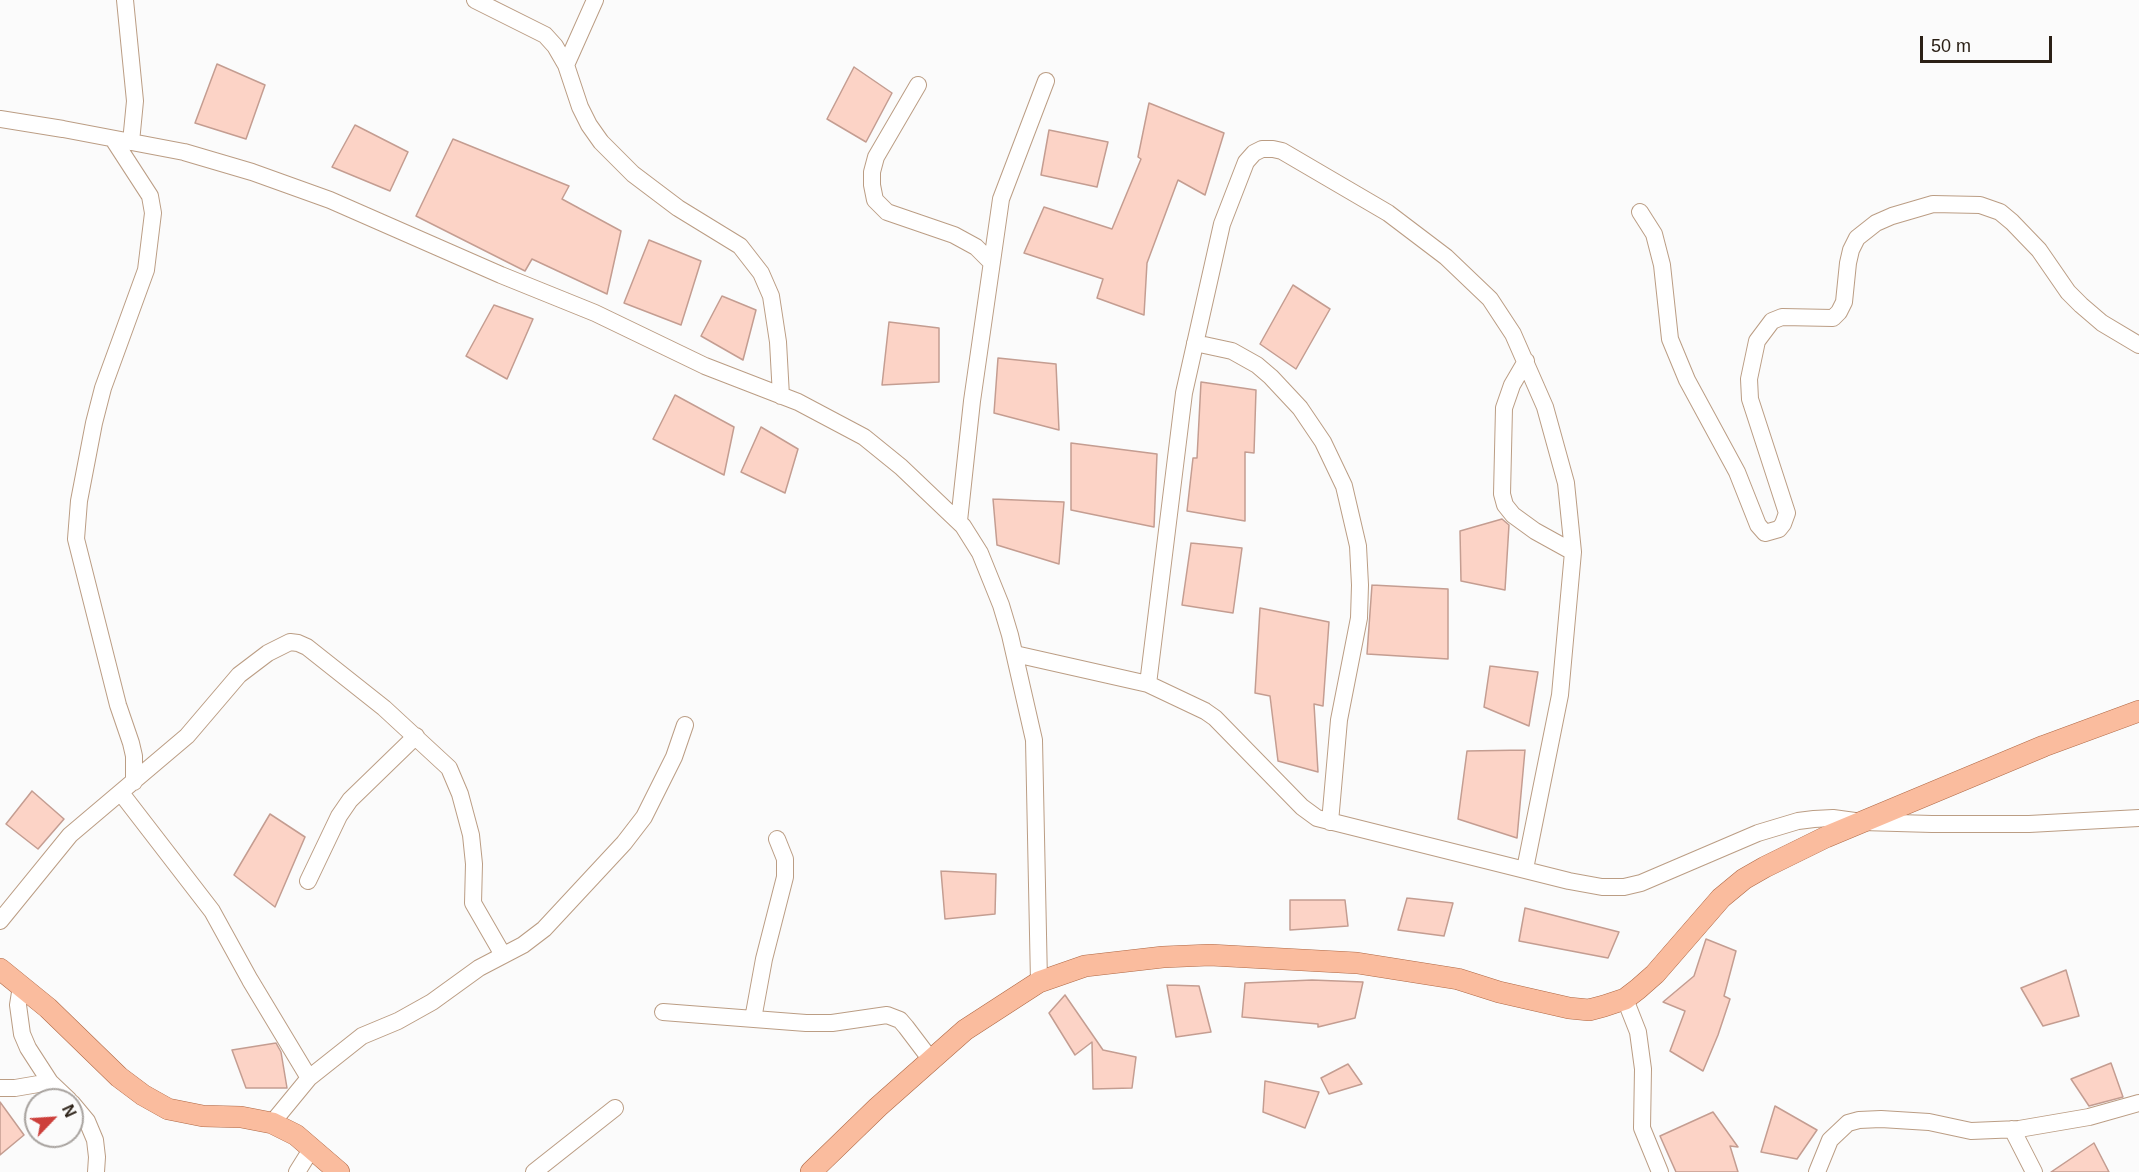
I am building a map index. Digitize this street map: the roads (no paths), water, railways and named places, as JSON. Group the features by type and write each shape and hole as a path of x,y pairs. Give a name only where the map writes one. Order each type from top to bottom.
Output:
{"main road":[{"path":"812,1172 878,1107 965,1030 1039,982 1085,966 1163,957 1210,956 1357,963 1417,971 1569,1008 1588,1010 1625,999 1655,974 1721,897 1744,879 1792,852 2044,746 2139,711"},
{"path":"0,969 71,1029 119,1077 143,1095 168,1109 203,1116 241,1117 272,1123 296,1135 339,1172"}],"street":[{"path":"125,0 135,101 131,142"},
{"path":"475,0 545,35 555,46 566,65 580,107 601,142 633,174 678,208 740,246 761,273 771,296 778,342 781,396"},
{"path":"566,65 595,0"},
{"path":"959,521 972,401 1001,199 1046,81"},
{"path":"918,85 876,157 872,178 875,201 887,212 954,235 976,247 992,261"},
{"path":"0,119 184,152 252,172 330,200 501,275 595,313 705,366 781,396 864,437 901,467 959,521 980,553 1001,605 1015,654 1034,740 1039,982"},
{"path":"113,139 150,196 153,213 146,270 103,388 94,423 79,501 76,539 116,698 133,750 134,782"},
{"path":"1148,684 1184,393 1222,224 1246,162 1254,153 1262,149 1273,148 1282,151 1388,213 1446,257 1491,299 1513,334 1545,406 1566,483 1573,552 1560,695 1525,870"},
{"path":"1640,212 1654,234 1662,265 1670,339 1687,381 1737,472 1758,525 1765,533 1779,529 1786,513 1750,399 1749,379 1757,341 1772,321 1782,317 1833,318 1844,302 1851,250 1857,238 1876,223 1933,204 1980,205 2000,212 2039,250 2068,292 2081,305 2102,323 2139,345"},
{"path":"1195,343 1232,351 1257,365 1271,377 1300,408 1323,442 1344,486 1358,546 1359,618 1339,720 1330,822"},
{"path":"1526,361 1512,385 1504,408 1502,494 1505,505 1514,515 1535,531 1573,552"},
{"path":"0,921 70,835 197,727 239,675 268,653 290,642 307,647 384,708 449,768 466,816 473,851 473,903 503,955"},
{"path":"1015,654 1148,684 1183,699 1215,718 1302,807 1317,818 1602,887 1624,887 1641,883 1777,827 1798,821 1833,818 1862,822 2029,824 2139,818"},
{"path":"272,1123 309,1078 362,1036 414,1012 461,982 484,964 523,945 544,928 624,843 644,817 674,757 685,725"},
{"path":"308,881 339,816 350,800 416,736"},
{"path":"121,793 212,911 309,1078"},
{"path":"753,1019 764,959 785,877 785,859 777,839"},
{"path":"21,986 18,1005 22,1034 28,1048 56,1088"},
{"path":"1625,999 1638,1032 1643,1069 1642,1128 1660,1172"},
{"path":"663,1012 832,1023 894,1016 906,1026 931,1060"},
{"path":"0,1088 50,1082"},
{"path":"1817,1172 1830,1140 1848,1123 1859,1120 1929,1122 1971,1131 2012,1129 2089,1117 2139,1103"},
{"path":"534,1172 615,1108"},
{"path":"84,1117 94,1140 97,1157 96,1172"},
{"path":"2012,1129 2034,1172"},
{"path":"297,1172 312,1148"}]}
